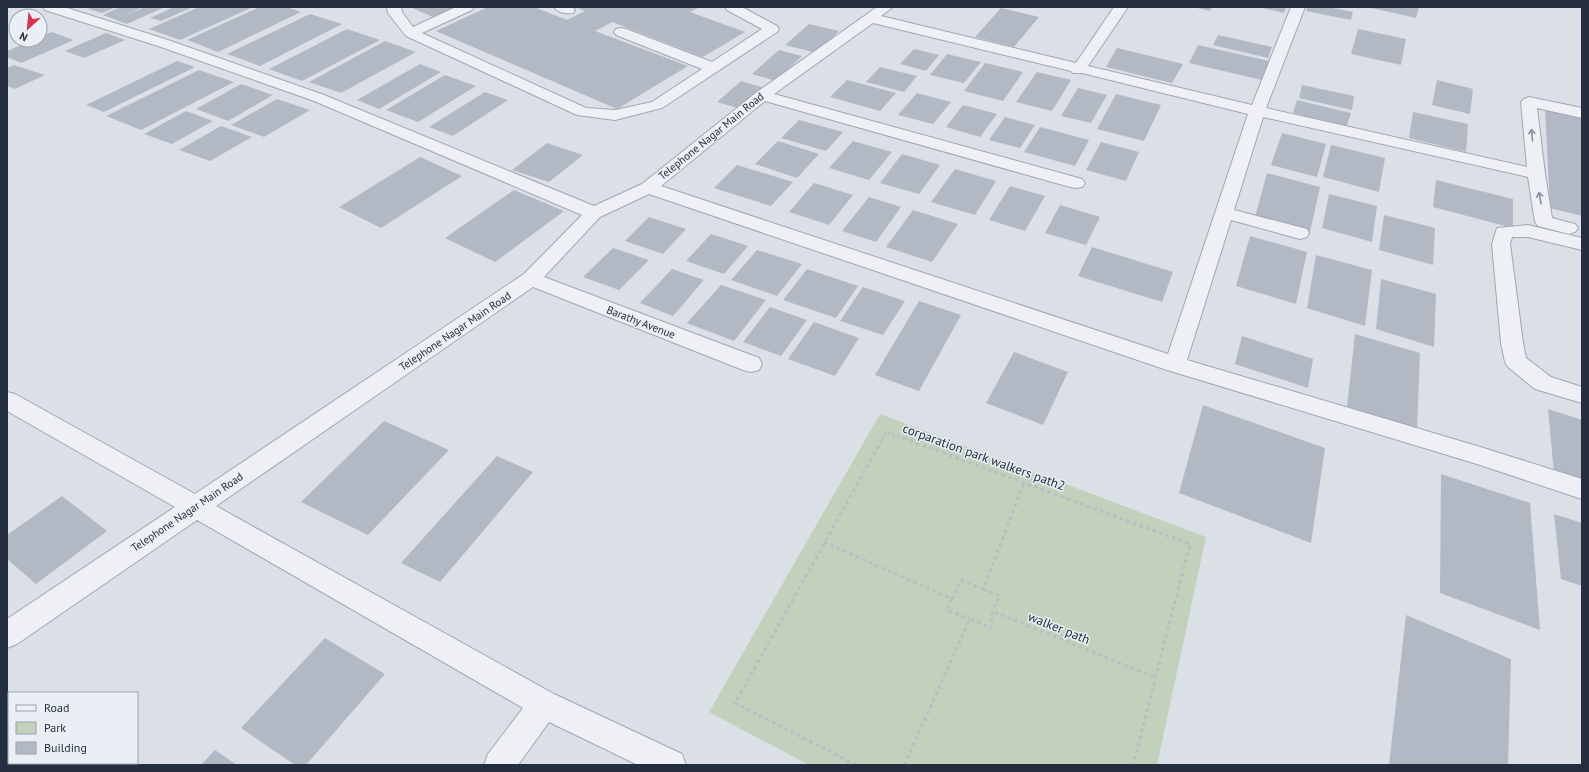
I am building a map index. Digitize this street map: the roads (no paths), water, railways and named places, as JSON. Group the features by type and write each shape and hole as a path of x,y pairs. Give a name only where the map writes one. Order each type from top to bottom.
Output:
{"street":[{"path":"50,7 163,43 319,98 594,213"},
{"path":"394,7 395,13 410,34 582,112 615,115 657,105 772,29 732,7"},
{"path":"410,34 467,7"},
{"name":"Telephone Nagar Main Road","path":"7,635 194,506 531,280 594,213 648,188 762,95 886,7"},
{"path":"1078,70 1120,7"},
{"path":"1175,364 1256,111 1298,7"},
{"path":"870,18 1078,70 1536,174"},
{"path":"621,32 714,68"},
{"path":"762,95 1076,183"},
{"path":"1582,113 1529,102 1536,174 1544,222 1582,231"},
{"path":"648,188 1175,364 1582,488"},
{"path":"1224,213 1300,232"},
{"path":"1582,244 1528,231 1504,232 1501,244 1512,343 1516,362 1543,383 1582,394"},
{"name":"Barathy Avenue","path":"531,280 751,364"},
{"path":"7,400 544,704 671,765"},
{"path":"499,765 544,704"}]}
